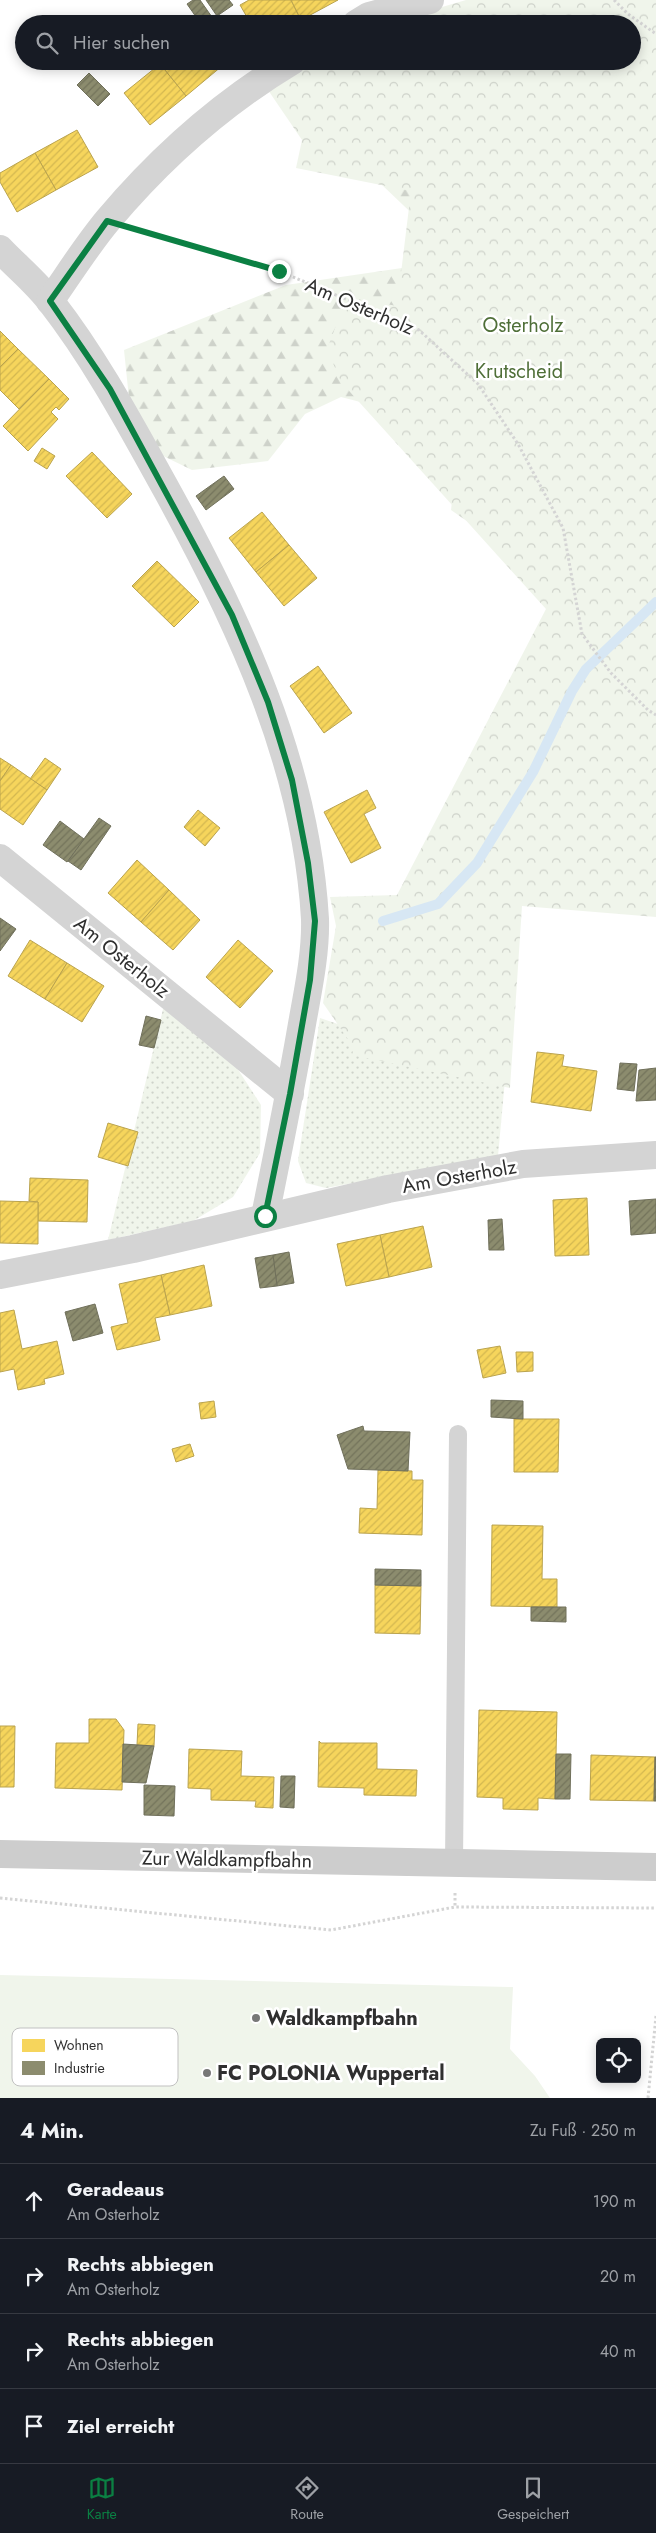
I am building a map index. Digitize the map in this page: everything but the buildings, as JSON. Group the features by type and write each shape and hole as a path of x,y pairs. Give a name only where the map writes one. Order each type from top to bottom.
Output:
{"main road":[{"name":"Zur Waldkampfbahn","path":"0,1854 656,1867"}],"street":[{"path":"373,15 430,0"},
{"path":"50,301 107,221 183,140 277,70"},
{"path":"0,249 50,301 110,389 232,615 268,702 292,780 308,863 315,921 310,980 290,1094 265,1216"},
{"name":"Am Osterholz","path":"0,858 290,1094"},
{"name":"Am Osterholz","path":"0,1275 133,1248 388,1188 524,1164 656,1155"}],"lane":[{"path":"454,1864 458,1434"}],"path":[{"path":"614,0 629,15"},
{"path":"641,23 656,34"},
{"name":"Am Osterholz","path":"107,221 279,271 418,330 478,384 518,444 563,528 582,634 612,673 648,710 656,715"},
{"path":"0,1898 331,1930 456,1907 656,1908"},
{"path":"648,2098 656,2016"}],"green space":[{"name":"Krutscheid","path":"466,0 656,0 656,917 522,906 510,1088 352,1055 354,1048 323,1003 336,926 330,897 397,895 546,609 341,382 327,349 347,297 397,306 411,191 296,168 302,140 268,90 300,70 641,70 641,15 415,15"},
{"name":"Osterholz","path":"381,184 656,215 578,599 451,510 458,451 426,419 341,397 305,414 268,461 192,470 155,452 130,408 124,350 286,285 402,268 424,225"},
{"path":"164,1005 237,1068 261,1105 260,1153 233,1197 193,1221 108,1240"},
{"path":"320,1018 505,1080 498,1156 326,1188 306,1183 298,1161"},
{"name":"Waldkampfbahn","path":"0,1975 513,1987 510,2049 535,2076 550,2098 0,2098"}],"waterway":[{"path":"383,921 438,904 477,863 533,772 572,691 586,669 656,602"}],"place":[{"name":"Waldkampfbahn","path":"256,2018"},
{"name":"FC POLONIA Wuppertal","path":"207,2073"}],"route":[{"path":"265,1216 290,1094 310,980 315,921 308,863 292,780 268,702 232,615 189,532 110,389 50,301 107,221 279,271"}]}
